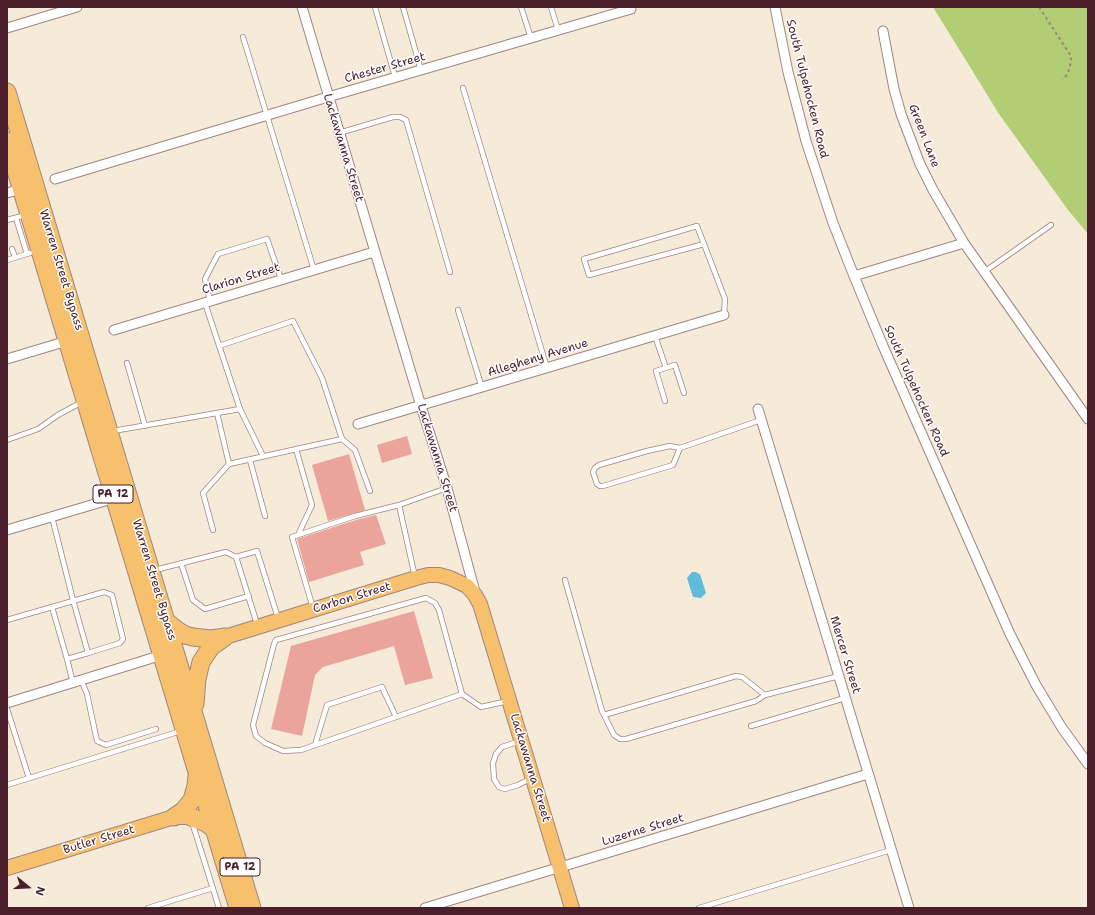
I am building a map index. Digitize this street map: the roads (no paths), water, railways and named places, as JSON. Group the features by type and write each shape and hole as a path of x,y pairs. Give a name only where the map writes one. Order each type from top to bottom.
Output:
{"highway":[{"name":"Warren Street Bypass","path":"7,92 194,714 238,908"},
{"name":"Warren Street Bypass","path":"7,141 14,191 34,252 67,341 197,772 221,828 252,908"},
{"path":"166,621 177,630 193,638 211,639 225,637"},
{"path":"194,714 197,679 201,662 210,648 225,637"},
{"path":"174,817 183,811 192,800 196,786 197,772"},
{"path":"191,817 221,828"}],"main road":[{"name":"Carbon Street","path":"225,637 428,575 439,575 450,578 467,586 475,595"},
{"name":"Lackawanna Street","path":"475,595 480,604 510,700 572,908"},
{"name":"Butler Street","path":"7,868 174,817 191,817"}],"street":[{"path":"7,28 77,7"},
{"name":"Lackawanna Street","path":"302,7 374,252 447,488 475,595"},
{"name":"South Tulpehocken Road","path":"775,7 788,72 806,141 833,223 854,276 883,346 1010,634 1036,685 1062,728 1088,764"},
{"name":"Chester Street","path":"55,179 395,77 558,30 611,11 631,9"},
{"name":"Green Lane","path":"883,31 894,90 901,114 920,164 933,190 984,272 1088,419"},
{"path":"854,276 964,242"},
{"name":"Clarion Street","path":"114,330 374,252"},
{"name":"Allegheny Avenue","path":"358,424 724,315"},
{"path":"7,359 67,341"},
{"name":"Mercer Street","path":"758,409 909,908"},
{"path":"7,530 115,498"},
{"path":"7,703 162,656"},
{"name":"Luzerne Street","path":"425,908 868,774"}],"lane":[{"path":"375,7 395,77"},
{"path":"403,7 421,70"},
{"path":"521,7 531,38"},
{"path":"551,7 558,30"},
{"path":"243,37 314,270"},
{"path":"463,88 547,368"},
{"path":"339,134 393,117 400,116 406,120 450,272"},
{"path":"7,220 23,216"},
{"path":"984,272 1051,225"},
{"path":"704,244 589,275 584,259 697,226 704,244 725,299 724,315"},
{"path":"263,456 240,409 219,346 208,302 205,279 218,254 267,239 281,279"},
{"path":"12,249 15,257"},
{"path":"7,260 34,252"},
{"path":"458,310 482,388"},
{"path":"219,346 293,321 322,378 342,439 355,450 370,492"},
{"path":"655,336 666,368"},
{"path":"127,363 144,426"},
{"path":"665,401 656,370 674,365 684,393"},
{"path":"7,440 38,429 58,415 85,400"},
{"path":"109,432 240,409"},
{"path":"217,413 229,464"},
{"path":"680,448 673,465 603,486 596,484 593,472 599,465 655,449 670,446 680,448 761,420"},
{"path":"213,530 204,494 229,464 342,439"},
{"path":"296,449 312,505 298,535"},
{"path":"250,460 265,516"},
{"path":"313,610 292,536 355,516 399,505 447,488"},
{"path":"399,505 416,578"},
{"path":"52,517 88,653"},
{"path":"151,571 226,552 236,557 257,551 279,620"},
{"path":"236,557 258,626"},
{"path":"181,563 193,600 205,609 249,596"},
{"path":"565,580 604,715 614,735 620,739 626,739 756,700 765,695 839,676"},
{"path":"7,620 104,592 112,596 123,639 120,643 67,659"},
{"path":"462,694 301,750 283,752 265,743 256,736 253,725 276,640 426,598 436,603 439,610 462,694 481,707 510,700"},
{"path":"52,607 67,659 77,681 87,694 97,741 106,745 156,729"},
{"path":"604,715 736,676 742,677 765,695"},
{"path":"315,745 327,705 382,687 396,717"},
{"path":"751,726 846,698"},
{"path":"7,709 29,778"},
{"path":"7,785 184,730"},
{"path":"522,741 502,747 496,754 493,763 494,779 499,787 505,789 533,778"},
{"path":"191,817 219,908"},
{"path":"699,908 891,850"},
{"path":"148,908 213,888"}],"water":[{"path":"692,572 700,574 706,593 701,598 693,597 687,578"}]}
